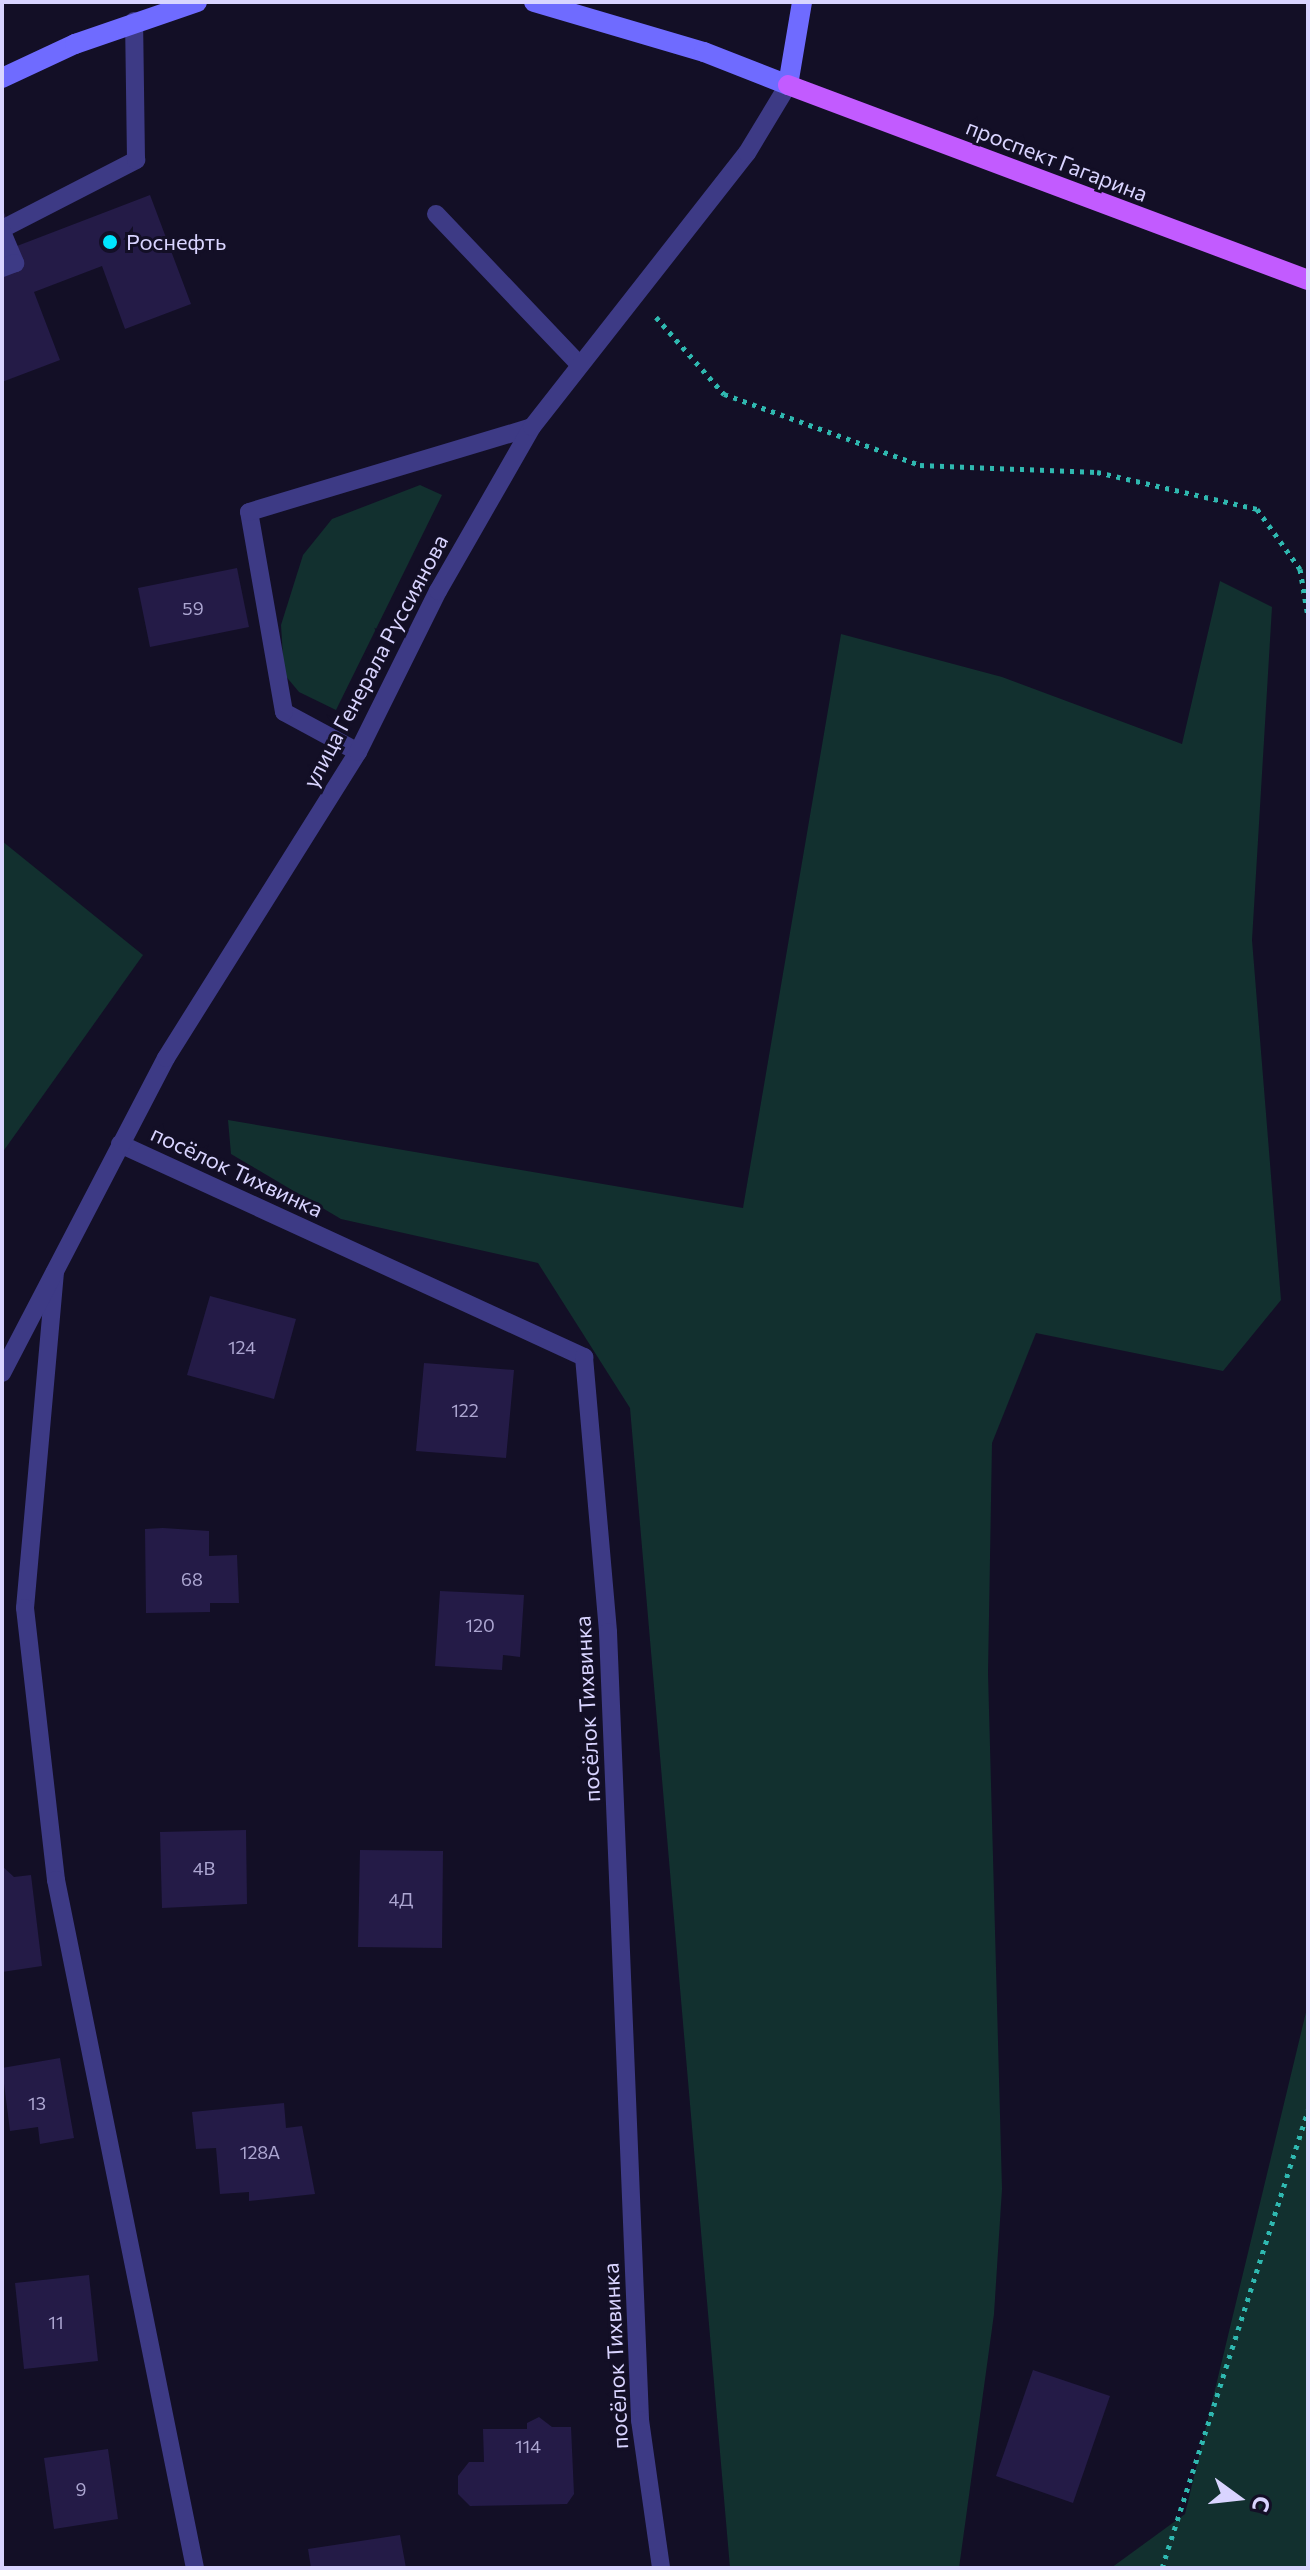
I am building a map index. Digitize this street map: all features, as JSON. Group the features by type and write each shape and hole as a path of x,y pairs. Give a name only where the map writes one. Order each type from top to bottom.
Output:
{"main road":[{"path":"2,78 134,21 197,2"},
{"path":"534,2 704,52 788,85 802,2"},
{"name":"проспект Гагарина","path":"788,85 1308,280"}],"lane":[{"path":"2,268 15,263 2,231 136,160 134,21"},
{"name":"улица Генерала Руссиянова","path":"2,1373 56,1262 166,1058 358,752 438,591 532,427 634,293 747,153 788,85"},
{"path":"436,214 579,364"},
{"path":"358,752 284,712 249,512 532,427"},
{"name":"посёлок Тихвинка","path":"120,1144 584,1357 608,1632 640,2420 661,2568"},
{"path":"56,1262 25,1608 56,1880 195,2568"}],"path":[{"path":"634,293 724,394 920,465 1097,472 1257,509 1300,569 1308,617"},
{"path":"1162,2568 1308,2110"}],"green space":[{"path":"420,485 442,495 336,710 299,692 284,674 281,625 303,555 332,519"},
{"path":"1220,581 1272,607 1252,940 1281,1300 1223,1371 1036,1333 992,1443 988,1673 1002,2189 994,2314 959,2568 730,2568 630,1408 538,1263 341,1219 231,1154 228,1120 743,1208 841,634 1002,677 1182,744"},
{"path":"2,841 143,955 2,1153"},
{"path":"1308,2004 1308,2568 1111,2568 1185,2514"}],"building":[{"path":"150,195 191,304 125,329 102,266 34,292 60,360 2,382 2,207 17,246"},
{"path":"237,568 249,627 150,647 138,588"},
{"path":"210,1296 296,1319 274,1399 187,1375"},
{"path":"424,1363 514,1370 506,1458 416,1451"},
{"path":"145,1529 209,1531 209,1556 237,1555 239,1603 210,1603 210,1612 146,1613"},
{"path":"440,1591 524,1595 520,1657 503,1655 502,1670 435,1666"},
{"path":"246,1830 247,1904 162,1908 160,1832"},
{"path":"360,1850 443,1851 442,1948 358,1947"},
{"path":"2,1866 14,1877 31,1875 42,1966 2,1972"},
{"path":"60,2058 74,2138 40,2144 38,2127 10,2131 2,2068"},
{"path":"284,2103 286,2128 302,2126 315,2194 249,2201 249,2192 220,2194 216,2148 196,2149 192,2112"},
{"path":"89,2275 98,2361 24,2369 15,2283"},
{"path":"1033,2370 1110,2396 1073,2503 996,2476"},
{"path":"539,2417 552,2427 571,2427 574,2494 567,2504 470,2506 458,2494 458,2476 469,2462 484,2462 483,2429 527,2429 527,2423"},
{"path":"108,2449 118,2519 54,2529 44,2458"},
{"path":"400,2535 406,2568 311,2568 308,2549"}],"place":[{"name":"Роснефть","path":"110,242"}]}
